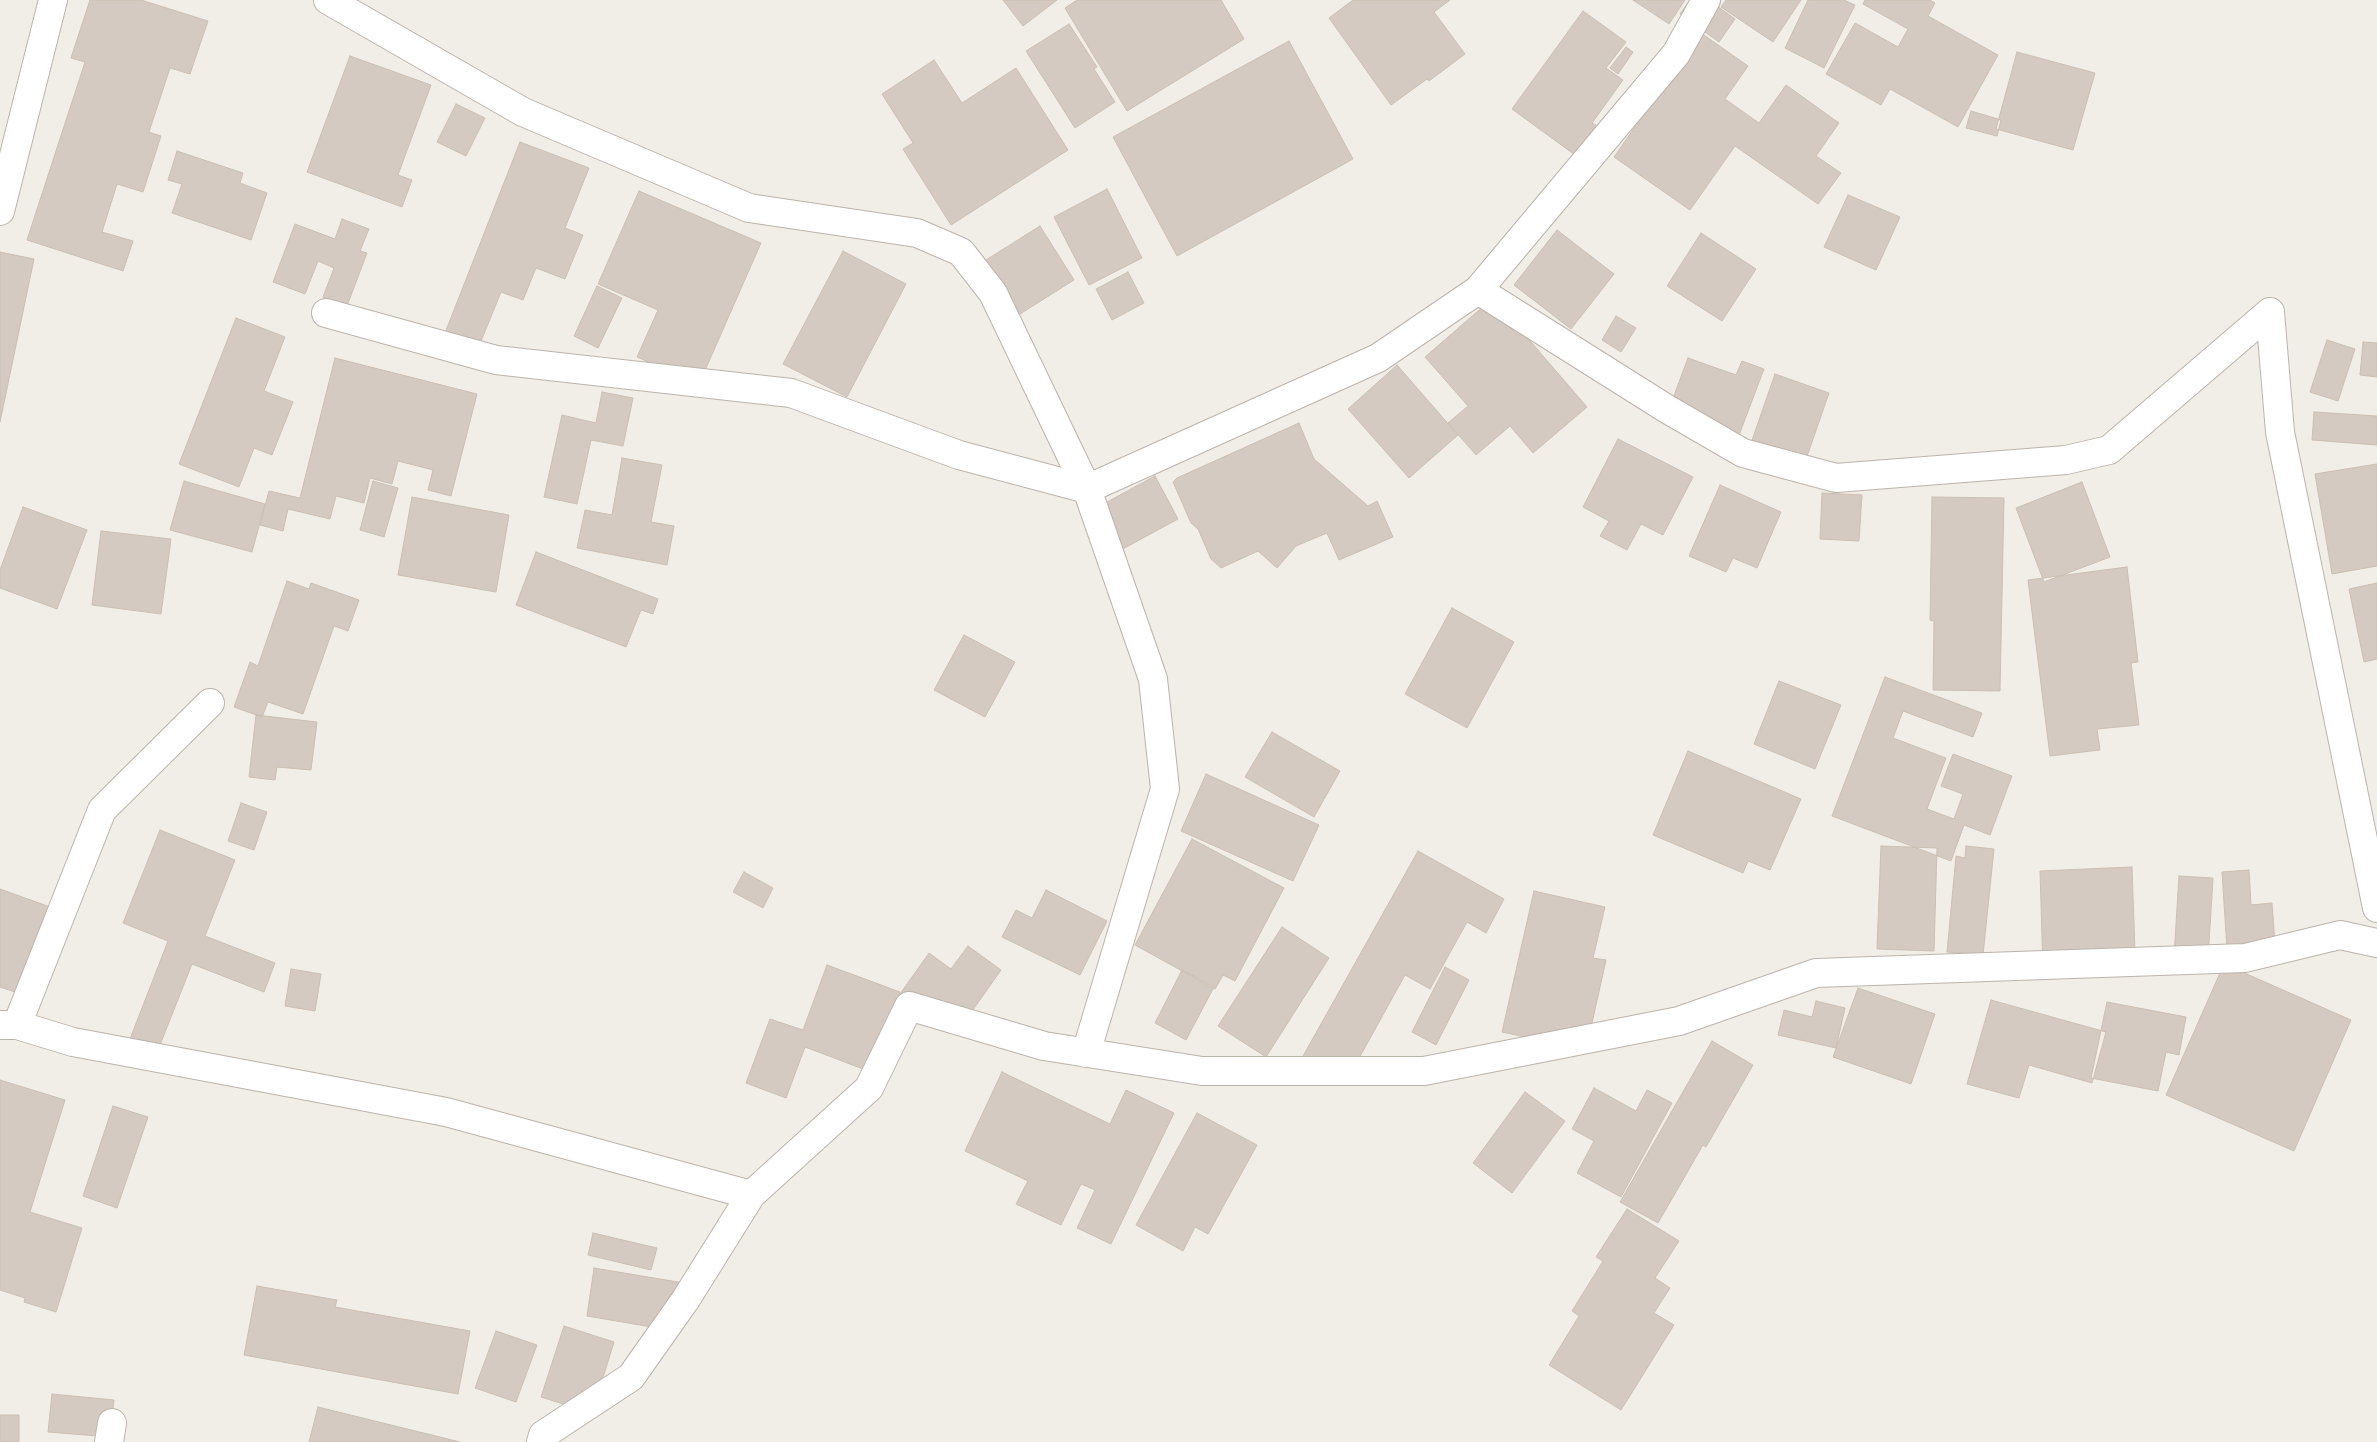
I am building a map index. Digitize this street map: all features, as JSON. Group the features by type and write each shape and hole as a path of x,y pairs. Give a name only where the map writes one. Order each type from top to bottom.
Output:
{"street":[{"path":"0,211 53,0"},
{"path":"328,0 523,112 749,208 917,233 961,252 993,293 1086,489 1154,679 1165,790 1086,1053"},
{"path":"326,313 496,360 791,392 959,455 1086,489 1378,358 1478,290 1676,54 1706,0"},
{"path":"1478,290 1667,409 1742,452 1836,478 2066,460 2109,450 2270,312 2280,432 2377,908"},
{"path":"210,703 102,810 8,1025 72,1042 446,1112 751,1195"},
{"path":"541,1442 543,1435 631,1377 686,1299 751,1195 869,1088 909,1006 1044,1046 1202,1071 1424,1071 1679,1021 1816,974 2245,958 2340,936 2377,943"}],"building":[{"path":"90,0 141,0 208,21 190,74 170,68 149,132 161,136 143,192 117,184 102,232 133,241 123,271 27,240 85,62 71,58"},
{"path":"1003,0 1057,0 1023,26"},
{"path":"1077,0 1221,0 1244,39 1127,111 1065,8"},
{"path":"1353,0 1450,0 1434,12 1465,54 1429,81 1427,79 1391,105 1329,18"},
{"path":"1633,0 1685,0 1669,24"},
{"path":"1690,0 1709,0 1735,19 1719,42 1680,14"},
{"path":"1726,0 1801,0 1773,42 1721,7"},
{"path":"1808,0 1844,0 1855,5 1824,68 1785,48"},
{"path":"1865,0 1930,0 1935,3 1928,16 1998,55 1958,127 1890,89 1881,105 1826,74 1855,23 1898,47 1908,29 1863,4"},
{"path":"1583,11 1626,42 1606,68 1623,80 1592,123 1596,125 1575,155 1512,109"},
{"path":"1069,24 1097,67 1094,69 1115,102 1075,128 1026,51"},
{"path":"1701,33 1748,66 1725,99 1759,123 1786,85 1839,123 1816,156 1841,173 1818,204 1735,146 1690,210 1614,157"},
{"path":"1289,41 1353,159 1177,256 1113,137"},
{"path":"1626,47 1633,52 1618,74 1610,68"},
{"path":"2017,52 2095,73 2073,150 1996,129"},
{"path":"350,56 431,85 398,175 412,180 402,207 307,172"},
{"path":"934,60 962,103 1016,68 1068,150 951,225 903,149 913,143 882,94"},
{"path":"456,104 485,118 466,156 437,142"},
{"path":"1971,111 2001,120 1997,136 1966,128"},
{"path":"520,142 589,168 565,228 583,235 565,279 536,268 523,300 501,292 475,356 441,343"},
{"path":"177,151 243,173 240,183 267,193 251,240 172,213 182,184 168,180"},
{"path":"1107,189 1142,258 1089,285 1054,217"},
{"path":"639,191 761,243 699,384 637,357 658,310 598,284"},
{"path":"1848,195 1900,217 1876,270 1824,247"},
{"path":"342,219 369,229 360,251 367,253 347,306 323,297 334,268 318,261 305,294 273,282 295,224 335,239"},
{"path":"1040,226 1074,280 1020,314 986,260"},
{"path":"1557,230 1614,274 1571,329 1514,285"},
{"path":"1701,233 1756,269 1722,321 1667,286"},
{"path":"843,251 906,284 847,397 783,364"},
{"path":"0,252 34,259 0,422"},
{"path":"1128,272 1144,303 1112,320 1096,289"},
{"path":"597,286 622,298 598,348 574,336"},
{"path":"1493,298 1587,407 1533,453 1510,426 1476,455 1448,423 1468,406 1425,357"},
{"path":"1616,316 1636,328 1621,352 1602,340"},
{"path":"236,318 285,337 264,391 293,402 272,455 254,448 239,487 179,464"},
{"path":"2327,340 2355,349 2338,401 2310,392"},
{"path":"2363,342 2377,343 2377,377 2360,375"},
{"path":"335,358 477,394 451,496 428,490 433,470 398,461 392,484 370,478 364,503 336,496 330,519 288,509 283,531 260,525 269,491 300,498"},
{"path":"1688,358 1736,375 1742,361 1764,369 1736,443 1666,417"},
{"path":"1397,365 1458,435 1409,478 1348,409"},
{"path":"1775,374 1829,393 1804,465 1750,446"},
{"path":"602,392 633,398 623,446 591,440 577,504 544,497 562,415 596,423"},
{"path":"2314,412 2377,416 2377,445 2312,440"},
{"path":"1299,423 1314,459 1368,506 1377,501 1393,537 1339,560 1327,533 1296,546 1277,568 1258,551 1221,568 1211,559 1198,529 1191,523 1173,482 1177,478"},
{"path":"1618,439 1693,477 1663,535 1641,524 1627,550 1600,536 1609,521 1583,507"},
{"path":"622,458 662,465 651,522 674,526 667,565 577,548 585,510 612,515"},
{"path":"2377,464 2377,566 2332,574 2315,474"},
{"path":"1155,476 1178,519 1119,551 1096,508"},
{"path":"184,481 265,504 252,552 170,530"},
{"path":"373,481 398,488 384,537 360,530"},
{"path":"2082,482 2110,557 2044,582 2016,508"},
{"path":"1720,485 1781,512 1757,568 1733,558 1726,572 1689,556"},
{"path":"1822,493 1862,495 1859,541 1820,539"},
{"path":"412,497 509,515 496,592 398,575"},
{"path":"1932,497 2004,498 2000,691 1933,690 1934,621 1930,620"},
{"path":"23,507 87,530 57,609 0,588 0,570"},
{"path":"101,531 171,539 161,614 92,605"},
{"path":"536,552 658,599 653,614 641,610 626,647 516,605"},
{"path":"2127,567 2138,662 2131,663 2139,725 2097,729 2100,750 2050,756 2028,580"},
{"path":"287,581 309,589 311,583 359,600 348,631 334,626 303,714 268,702 262,717 234,707 250,662 258,666"},
{"path":"2377,583 2377,659 2364,662 2349,589"},
{"path":"1452,608 1514,642 1467,728 1405,694"},
{"path":"964,635 1015,662 985,717 934,690"},
{"path":"1885,677 1982,713 1973,737 1903,711 1893,738 1946,758 1927,809 1954,819 1963,794 1941,786 1953,754 2012,776 1990,835 1964,825 1951,861 1832,816"},
{"path":"1779,681 1841,705 1815,769 1754,744"},
{"path":"256,715 317,722 311,770 277,767 275,780 249,777"},
{"path":"1272,732 1340,771 1314,817 1245,777"},
{"path":"1688,751 1801,799 1770,870 1748,861 1743,873 1653,835"},
{"path":"1206,774 1319,825 1293,881 1181,831"},
{"path":"241,803 267,812 254,850 228,841"},
{"path":"160,830 235,860 205,936 275,963 264,992 192,964 158,1050 130,1039 168,941 123,923"},
{"path":"1192,839 1284,888 1235,981 1223,975 1215,989 1135,945"},
{"path":"1881,846 1937,848 1934,951 1877,949"},
{"path":"1966,846 1994,849 1983,955 1947,952 1956,856 1965,858"},
{"path":"1418,851 1504,899 1486,933 1467,922 1430,989 1405,975 1347,1080 1303,1056"},
{"path":"2132,867 2135,952 2043,970 2040,871"},
{"path":"2249,870 2251,905 2272,903 2275,945 2227,949 2222,872"},
{"path":"744,872 773,888 763,908 733,892"},
{"path":"2179,876 2213,878 2208,959 2174,957"},
{"path":"0,889 53,908 33,998 0,987"},
{"path":"1046,890 1107,921 1080,975 1002,937 1016,910 1032,918"},
{"path":"1534,891 1605,907 1593,958 1606,960 1586,1050 1502,1032"},
{"path":"1282,927 1329,958 1266,1057 1218,1026"},
{"path":"968,946 1001,970 956,1034 900,994 929,953 951,969"},
{"path":"2224,964 2351,1020 2294,1151 2166,1095"},
{"path":"827,965 900,992 871,1072 805,1047 786,1098 746,1083 770,1019 803,1030"},
{"path":"1445,967 1469,980 1436,1045 1412,1032"},
{"path":"291,969 321,974 315,1011 285,1006"},
{"path":"1182,970 1214,987 1186,1040 1155,1023"},
{"path":"1858,988 1935,1014 1911,1084 1833,1057"},
{"path":"1991,1000 2106,1032 2092,1083 2029,1065 2019,1098 1967,1084"},
{"path":"1816,1001 1845,1008 1836,1048 1778,1035 1784,1010 1812,1017"},
{"path":"2107,1002 2186,1017 2179,1055 2166,1052 2158,1091 2091,1078"},
{"path":"1712,1041 1753,1065 1706,1147 1703,1145 1658,1223 1620,1202"},
{"path":"1002,1072 1110,1124 1126,1090 1174,1113 1111,1244 1077,1228 1095,1190 1081,1184 1061,1225 1016,1204 1028,1181 965,1151"},
{"path":"0,1080 65,1100 30,1212 82,1228 56,1312 24,1302 25,1298 0,1290"},
{"path":"1594,1088 1636,1111 1647,1090 1672,1103 1621,1197 1577,1173 1594,1141 1572,1129"},
{"path":"1525,1092 1565,1121 1512,1193 1473,1163"},
{"path":"113,1106 148,1117 117,1208 83,1196"},
{"path":"1197,1113 1257,1145 1208,1234 1195,1227 1183,1251 1136,1225"},
{"path":"1627,1209 1679,1241 1655,1278 1670,1288 1654,1313 1674,1325 1621,1410 1549,1365 1579,1316 1572,1311 1603,1261 1596,1257"},
{"path":"593,1233 657,1248 651,1270 588,1255"},
{"path":"594,1268 684,1283 675,1331 587,1316"},
{"path":"257,1286 337,1300 335,1307 470,1331 458,1394 244,1355"},
{"path":"564,1326 614,1342 592,1413 541,1397"},
{"path":"496,1331 537,1345 516,1402 475,1388"},
{"path":"52,1394 114,1400 110,1437 48,1432"},
{"path":"318,1407 460,1442 309,1442"},
{"path":"0,1415 19,1415 19,1442 0,1442"}]}
